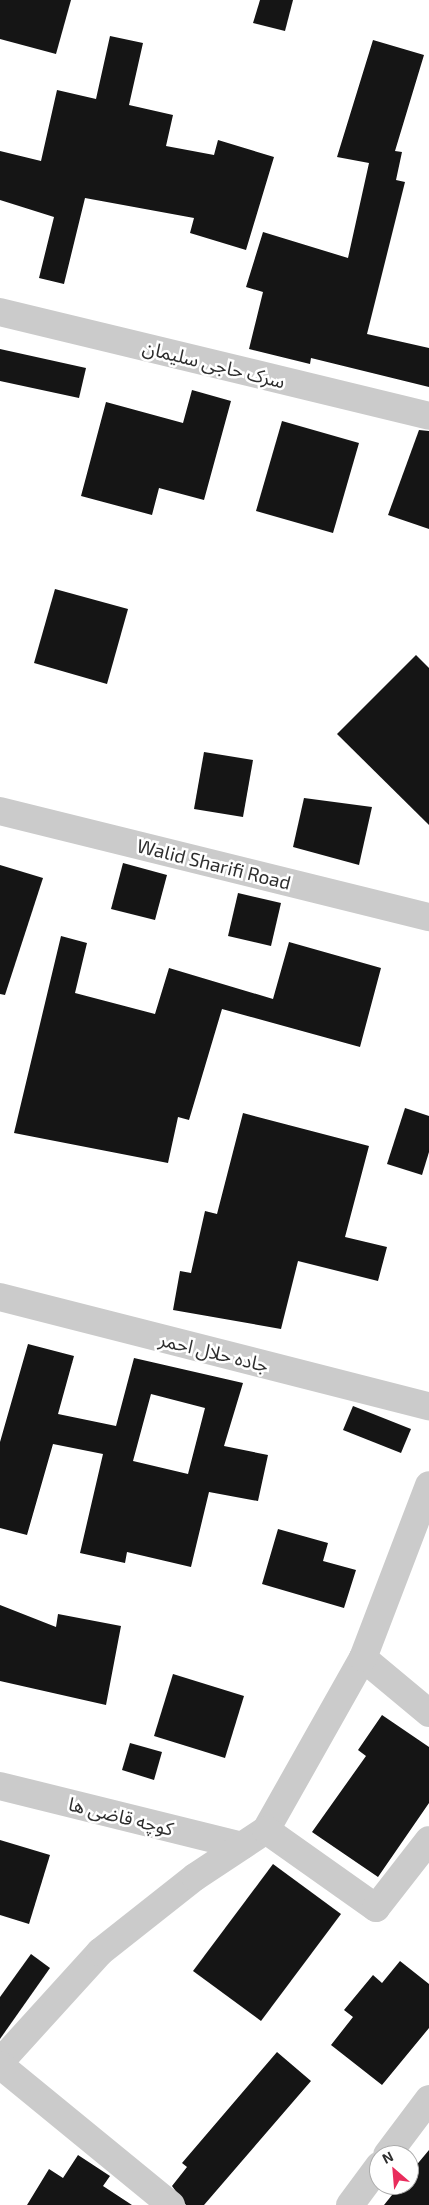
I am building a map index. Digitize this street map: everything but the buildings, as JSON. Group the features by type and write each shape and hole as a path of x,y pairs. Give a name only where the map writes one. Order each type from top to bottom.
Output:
{"street":[{"name":"سرک حاجی سلیمان","path":"0,312 429,416"},
{"name":"Walid Sharifi Road","path":"0,810 429,917"},
{"name":"جاده حلال احمر","path":"0,1297 429,1406"},
{"path":"171,2205 0,2064 100,1952 266,1830 363,1658 429,1485"},
{"path":"363,1658 429,1713"},
{"name":"کوچه قاضی ها","path":"0,1786 242,1846"},
{"path":"266,1830 376,1908 429,1840"},
{"path":"394,2145 429,2099"},
{"path":"350,2205 369,2179"}]}
